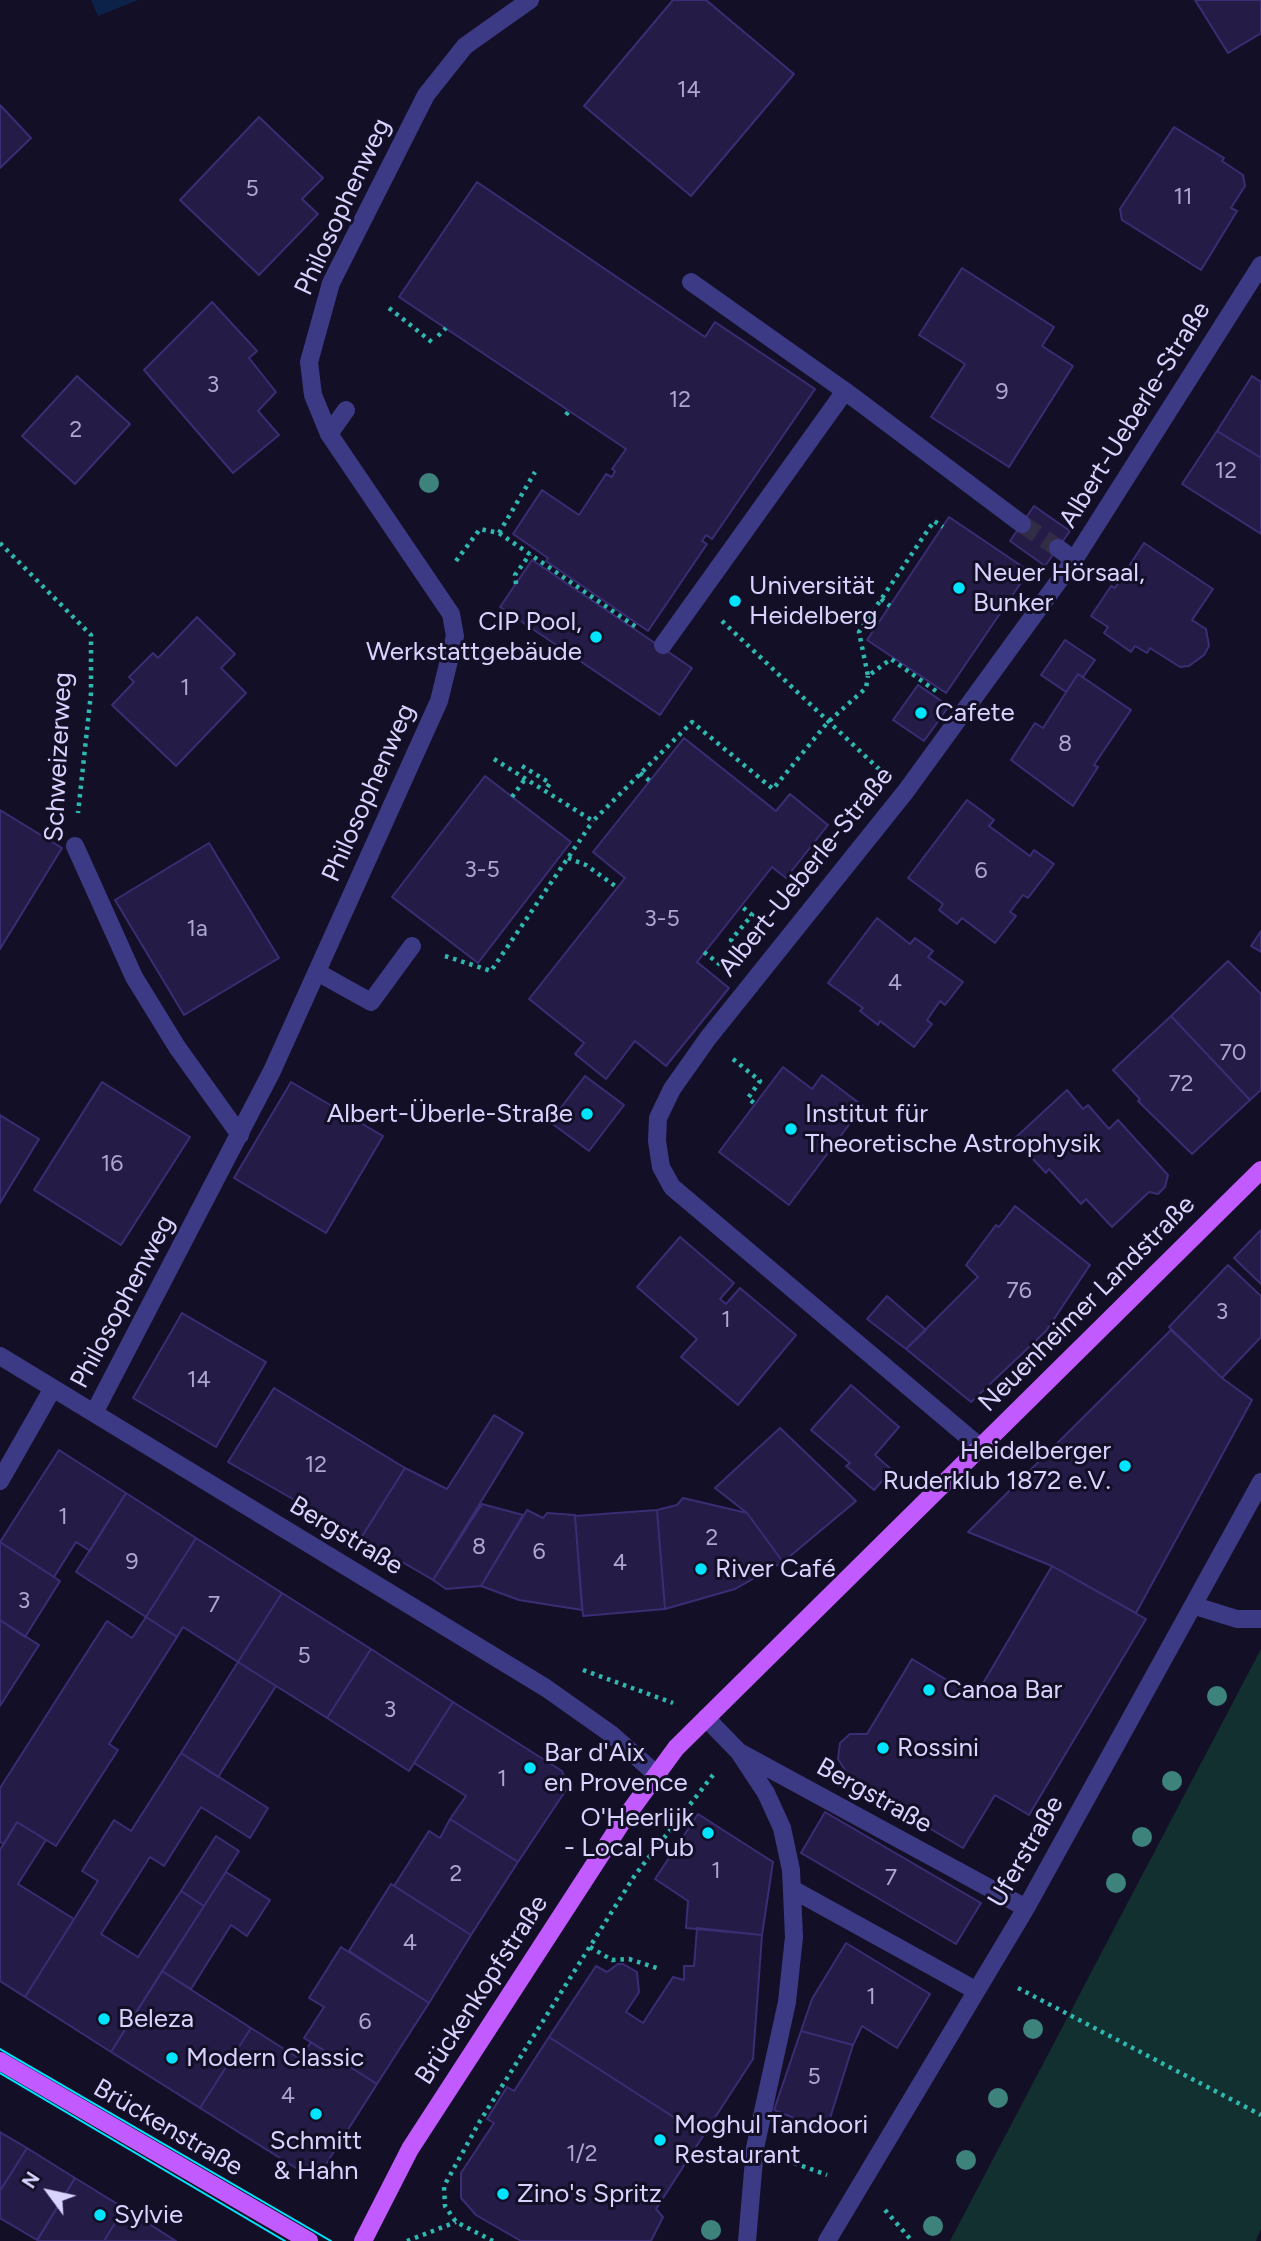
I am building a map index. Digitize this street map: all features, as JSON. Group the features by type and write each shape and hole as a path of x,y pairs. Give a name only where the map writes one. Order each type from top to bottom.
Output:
{"main road":[{"name":"Neuenheimer Landstraße","path":"656,1774 676,1748 706,1718 1261,1170"},
{"name":"Brückenkopfstraße","path":"363,2241 410,2150 656,1774"},
{"name":"Brückenstraße","path":"0,2061 309,2241"}],"street":[{"name":"Philosophenweg","path":"94,1413 272,1071 439,701 455,636 451,614 329,434 313,395 309,362 331,283 426,95 465,46 530,0"},
{"name":"Albert-Ueberle-Straße","path":"980,1447 672,1187 661,1167 657,1141 658,1118 672,1089 708,1038 906,791 1074,560 1261,265"},
{"path":"691,282 845,391 1022,524"},
{"path":"663,645 845,391"},
{"path":"329,434 346,410"},
{"path":"1058,548 1074,560"},
{"name":"Schweizerweg","path":"75,845 134,977 177,1047 240,1135"},
{"path":"317,972 371,1002 412,946"},
{"name":"Bergstraße","path":"7,1360 546,1688 611,1734 656,1774"},
{"path":"0,1480 53,1388"},
{"name":"Uferstraße","path":"827,2241 1026,1908 1195,1606 1261,1482"},
{"path":"1195,1606 1237,1619 1261,1619"},
{"name":"Bergstraße","path":"706,1718 739,1752 1026,1908"},
{"path":"739,1752 766,1793 782,1828 792,1889 794,1937 786,2002 755,2148 747,2241"},
{"path":"792,1889 975,1990"}],"path":[{"path":"389,308 433,343"},
{"path":"438,336 446,328"},
{"path":"499,533 535,472"},
{"path":"412,946 491,971 593,821 692,722 773,789 828,722 866,688 868,676 859,632 934,521 943,527"},
{"path":"452,568 480,529 499,533 639,629"},
{"name":"Schweizerweg","path":"0,543 91,635 91,693 75,845"},
{"path":"516,584 515,575 530,554"},
{"path":"699,598 883,773"},
{"path":"881,599 890,606"},
{"path":"868,676 891,659 936,691"},
{"path":"494,759 593,821"},
{"path":"522,766 550,783 545,791"},
{"path":"640,773 650,781"},
{"path":"512,797 525,779"},
{"path":"568,858 586,865 618,888"},
{"path":"741,906 752,915 731,940 742,950"},
{"path":"708,1038 760,1081 748,1098 755,1104"},
{"path":"493,2241 456,2222 445,2206 444,2186 480,2120 635,1875 703,1783"},
{"path":"590,1947 612,1961 629,1959 660,1969"},
{"path":"986,1972 1261,2115"},
{"path":"755,2148 834,2177 857,2191"},
{"path":"407,2241 456,2222"},
{"path":"903,2241 906,2233 912,2241"}],"green space":[{"path":"1261,1649 1261,2229 1256,2241 950,2241"}],"water":[{"path":"91,0 138,0 98,16"}],"building":[{"path":"673,0 706,0 794,74 691,196 584,106"},
{"path":"1195,0 1261,0 1261,33 1228,53"},
{"path":"0,105 31,138 0,168"},
{"path":"259,117 323,178 302,199 318,214 259,275 180,200"},
{"path":"1174,127 1224,158 1222,161 1243,175 1245,186 1231,208 1237,211 1201,270 1122,220 1120,209"},
{"path":"477,182 705,337 715,322 815,389 712,539 706,535 702,541 707,544 648,631 546,561 548,558 513,534 542,490 579,515 606,474 612,477 615,471 612,469 626,449 399,297"},
{"path":"962,268 1054,327 1042,346 1073,366 1009,467 931,417 965,364 919,335"},
{"path":"212,302 257,351 249,358 276,392 258,411 279,435 233,473 144,370"},
{"path":"77,376 130,424 75,484 22,436"},
{"path":"1252,376 1261,382 1261,458 1217,431"},
{"path":"1217,431 1261,458 1261,534 1182,484"},
{"path":"1034,506 1070,531 1045,566 1010,541"},
{"name":"Neuer Hörsaal, Bunker","path":"949,517 1029,571 946,693 867,640"},
{"path":"1144,543 1213,589 1192,620 1206,629 1209,646 1204,655 1189,666 1180,667 1150,648 1147,653 1135,646 1131,652 1104,633 1108,627 1091,616 1111,586 1115,588"},
{"name":"CIP Pool, Werkstattgebäude","path":"532,560 692,668 660,715 500,607"},
{"path":"197,617 235,654 221,668 246,693 176,766 112,705 134,682 129,677 153,653 158,658"},
{"path":"1065,640 1095,660 1083,677 1078,674 1066,692 1041,675"},
{"path":"1078,674 1131,710 1094,765 1098,767 1073,806 1011,760 1035,723 1043,728"},
{"name":"Cafete","path":"918,685 949,706 924,741 893,720"},
{"path":"684,738 776,811 790,794 828,825 786,878 772,867 697,962 729,988 666,1066 635,1041 606,1079 575,1054 584,1043 529,999 625,878 593,852"},
{"path":"485,776 571,842 478,963 392,897"},
{"path":"967,800 994,820 989,826 1030,856 1034,850 1054,864 1028,898 1023,895 1010,912 1016,916 995,943 962,918 957,924 939,910 943,904 908,878"},
{"path":"0,810 62,848 0,949"},
{"path":"209,843 279,958 184,1015 115,900"},
{"path":"877,918 910,944 915,938 933,951 928,957 963,982 945,1005 940,1001 927,1020 932,1024 914,1047 880,1021 878,1025 860,1011 863,1008 828,983"},
{"path":"1261,931 1261,952 1251,946"},
{"path":"1228,961 1261,994 1261,1090 1250,1100 1171,1016"},
{"path":"1171,1016 1250,1100 1192,1154 1138,1101 1140,1099 1113,1070"},
{"name":"Institut für Theoretische Astrophysik","path":"783,1067 812,1089 822,1075 863,1106 789,1205 719,1152"},
{"name":"Albert-Überle-Straße","path":"585,1076 624,1105 589,1151 550,1122"},
{"path":"102,1082 190,1137 121,1245 34,1190"},
{"path":"291,1082 383,1136 326,1233 234,1178"},
{"path":"1067,1090 1083,1109 1088,1105 1109,1129 1118,1120 1168,1175 1165,1187 1158,1194 1149,1192 1112,1227 1086,1199 1081,1204 1049,1169 1046,1173 1014,1139"},
{"path":"0,1115 39,1139 0,1203"},
{"path":"1015,1206 1090,1265 1046,1331 971,1402 906,1349 978,1277 966,1265 996,1225 999,1227"},
{"path":"1261,1230 1261,1284 1234,1258"},
{"path":"680,1237 734,1283 720,1299 726,1304 740,1288 796,1335 738,1405 681,1357 697,1339 637,1287"},
{"path":"1228,1265 1261,1296 1261,1337 1222,1378 1169,1327"},
{"path":"887,1296 926,1330 906,1349 867,1319"},
{"path":"182,1313 266,1362 216,1447 133,1398"},
{"name":"Heidelberger Ruderklub 1872 e.V.","path":"1171,1330 1222,1378 1252,1400 1136,1613 1052,1566 968,1532"},
{"path":"851,1385 899,1427 875,1455 892,1470 874,1490 846,1466 850,1463 811,1430"},
{"path":"274,1388 405,1468 361,1538 228,1462"},
{"path":"494,1415 523,1433 433,1580 361,1538 405,1468 447,1489"},
{"path":"780,1428 856,1501 783,1562 747,1513 715,1488"},
{"path":"59,1450 126,1493 90,1551 76,1542 54,1577 0,1542"},
{"path":"126,1493 196,1538 146,1617 76,1572"},
{"path":"683,1498 747,1513 783,1562 735,1589 665,1609 657,1510 677,1505"},
{"path":"482,1504 523,1515 481,1586 446,1589 433,1580"},
{"path":"527,1510 543,1518 547,1513 575,1515 582,1610 519,1600 481,1586"},
{"path":"657,1510 665,1609 583,1616 575,1516"},
{"path":"196,1538 282,1593 238,1662 183,1627 177,1637 146,1617"},
{"path":"0,1542 60,1581 25,1637 0,1620"},
{"path":"1052,1566 1146,1619 1029,1815 995,1795 963,1848 929,1828 927,1832 881,1805 883,1801 842,1776 845,1770 838,1759 840,1743 850,1734 867,1734 912,1659 975,1697"},
{"path":"282,1593 371,1649 327,1718 238,1662"},
{"path":"146,1617 177,1637 109,1744 118,1750 56,1846 17,1822 4,1844 0,1842 0,1788 107,1621 132,1638"},
{"path":"0,1620 39,1645 0,1706"},
{"path":"371,1649 453,1702 409,1771 327,1718"},
{"path":"238,1662 276,1686 218,1777 181,1753"},
{"path":"453,1702 562,1771 568,1787 518,1862 450,1819 466,1796 414,1763"},
{"path":"181,1753 268,1808 250,1838 201,1807 164,1866 150,1857 101,1934 138,1957 181,1891 204,1906 111,2052 25,1997 98,1881 82,1871 114,1820 131,1831"},
{"path":"825,1812 981,1903 956,1944 801,1853"},
{"path":"698,1814 773,1862 762,1935 686,1928 688,1901 655,1879"},
{"path":"450,1819 518,1862 471,1935 394,1886 429,1831 440,1838"},
{"path":"17,1822 46,1840 18,1884 74,1919 25,1997 0,1981 0,1850"},
{"path":"216,1836 239,1851 204,1906 181,1891"},
{"path":"226,1872 270,1900 247,1936 231,1925 191,1989 162,1971"},
{"path":"391,1884 471,1935 429,2003 349,1951"},
{"path":"697,1928 762,1935 753,2059 703,2136 549,2037 596,1966 607,1972 618,1964 623,1964 637,1972 639,1992 626,2012 643,2023 673,1977 684,1980 684,1966 694,1966"},
{"path":"846,1943 930,1994 897,2048 862,2026 853,2045 801,2031 812,1999"},
{"path":"341,1947 429,2003 377,2084 304,2038 324,2007 309,1998"},
{"path":"162,1971 251,2028 200,2108 111,2052"},
{"path":"251,2028 300,2059 311,2042 377,2084 326,2164 299,2170 200,2108"},
{"path":"801,2031 853,2045 826,2131 774,2110"},
{"path":"549,2037 703,2136 656,2209 663,2217 651,2241 521,2241 476,2215 461,2198 461,2173 494,2123 487,2119 507,2087 514,2091"},
{"path":"0,2132 27,2148 0,2191"},
{"path":"27,2148 75,2178 37,2240 0,2218 0,2191"},
{"path":"75,2178 124,2208 104,2241 37,2241"},
{"path":"124,2208 176,2241 104,2241"}],"tunnel":[{"path":"1022,524 1058,548"}],"tram line":[{"path":"0,2049 331,2241"},
{"path":"0,2073 285,2241"}],"place":[{"name":"Neuer Hörsaal, Bunker","path":"959,588"},
{"name":"Universität Heidelberg","path":"735,601"},
{"name":"CIP Pool, Werkstattgebäude","path":"596,637"},
{"name":"Cafete","path":"921,713"},
{"name":"Albert-Überle-Straße","path":"587,1114"},
{"name":"Institut für Theoretische Astrophysik","path":"791,1129"},
{"name":"Heidelberger Ruderklub 1872 e.V.","path":"1125,1466"},
{"name":"River Café","path":"701,1569"},
{"name":"Canoa Bar","path":"929,1690"},
{"name":"Rossini","path":"883,1748"},
{"name":"Bar d'Aix en Provence","path":"530,1768"},
{"name":"O'Heerlijk - Local Pub","path":"708,1833"},
{"name":"Beleza","path":"104,2019"},
{"name":"Modern Classic","path":"172,2058"},
{"name":"Schmitt & Hahn","path":"316,2114"},
{"name":"Moghul Tandoori Restaurant","path":"660,2140"},
{"name":"Zino's Spritz","path":"503,2194"},
{"name":"Sylvie","path":"100,2215"}]}
